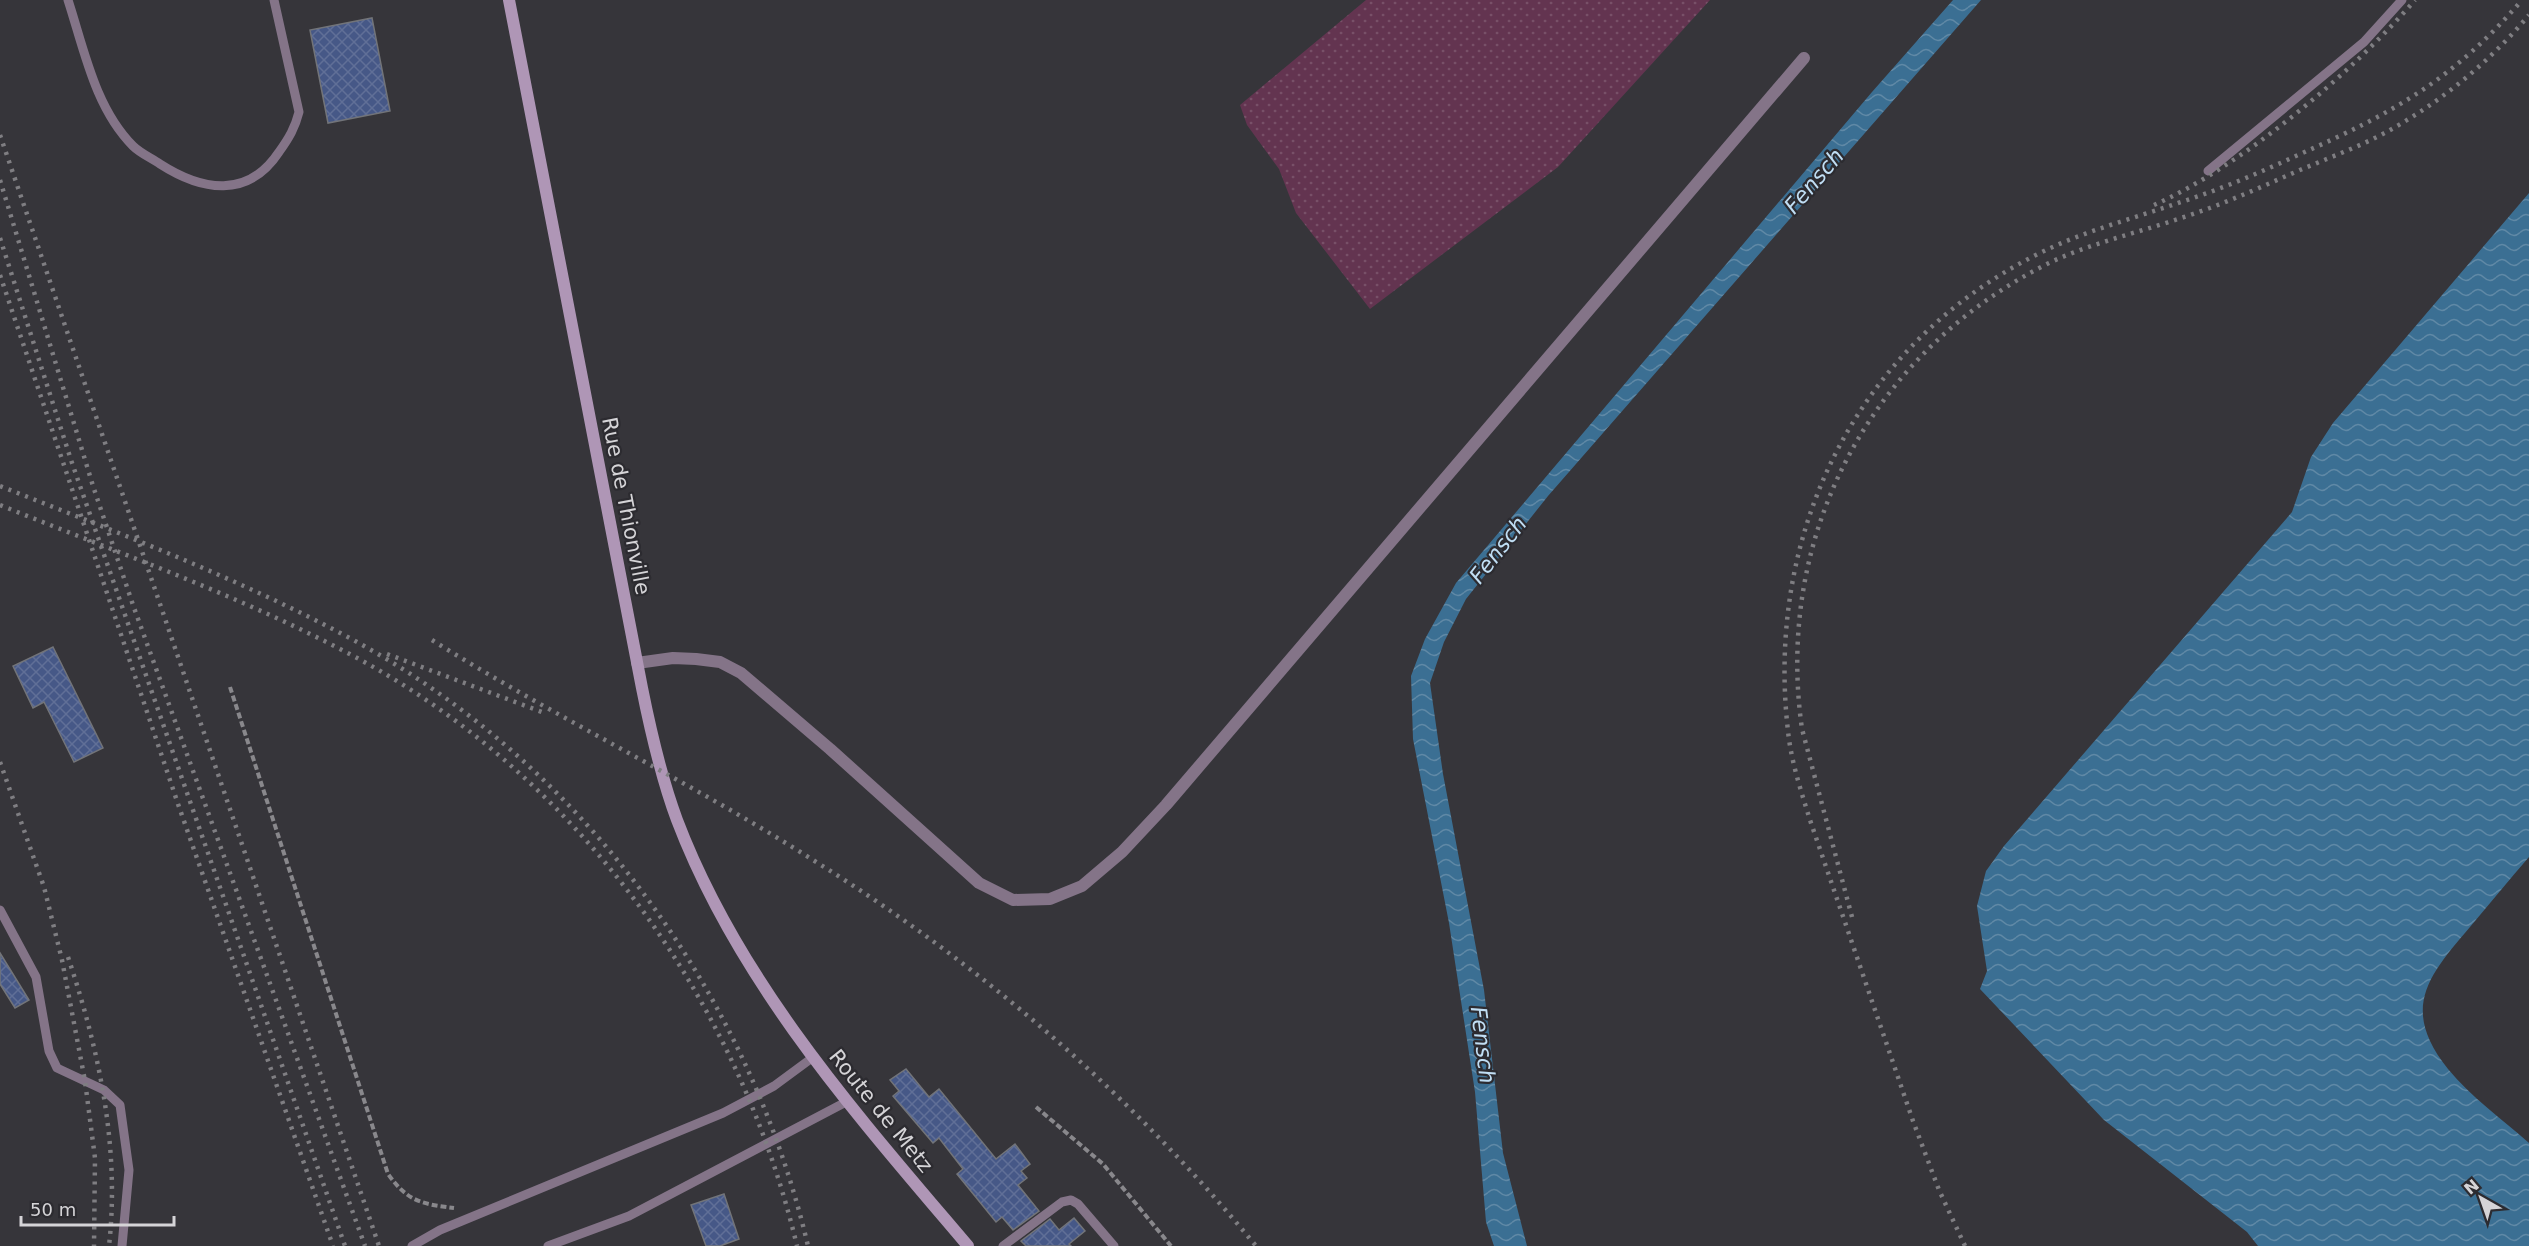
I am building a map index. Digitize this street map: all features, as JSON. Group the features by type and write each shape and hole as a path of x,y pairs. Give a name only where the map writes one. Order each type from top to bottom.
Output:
{"main road":[{"name":"Rue de Thionville","path":"509,0 657,759 680,829 720,912 771,996"},
{"name":"Route de Metz","path":"771,996 812,1058 846,1102 968,1246"}],"street":[{"path":"637,663 673,658 696,659 720,662 741,673 830,748 979,883 996,892 1013,900 1050,899 1082,886 1122,852 1166,805 1804,58"}],"lane":[{"path":"68,0 101,101 133,146 181,178 214,186 244,183 268,170 295,129 299,112 274,0"},
{"path":"2208,171 2364,42 2402,0"},
{"path":"0,910 36,977 49,1051 57,1068 104,1090 120,1105 129,1170 122,1246"},
{"path":"412,1246 440,1230 723,1113 774,1086 812,1058"},
{"path":"548,1246 629,1216 846,1102"},
{"path":"1003,1246 1062,1202 1071,1200 1078,1204 1114,1246"}],"path":[{"path":"230,687 388,1174 399,1190 420,1204 485,1212"},
{"path":"1036,1107 1103,1164 1171,1246"}],"shaded area":[{"path":"1366,0 1710,0 1558,167 1370,309 1296,213 1279,169 1247,125 1240,105"}],"water":[{"name":"Fensch","path":"1953,0 1981,0 1548,496 1466,599 1444,642 1430,683 1443,774 1484,990 1503,1153 1527,1246 1494,1246 1486,1222 1475,1092 1449,923 1413,739 1411,676 1425,639 1456,583 1872,92"},
{"path":"2529,193 2529,857 2442,961 2425,994 2423,1011 2425,1028 2433,1048 2448,1069 2477,1098 2529,1143 2529,1246 2258,1246 2247,1232 2104,1120 1980,989 1987,971 1977,906 1986,871 2004,846 2292,512 2311,457 2333,423"}],"building":[{"path":"372,18 390,111 328,123 310,30"},
{"path":"53,647 103,748 74,762 44,702 33,708 13,666"},
{"path":"0,953 29,1000 15,1008 0,984"},
{"path":"906,1069 929,1097 939,1089 996,1159 1015,1144 1030,1164 1021,1171 1027,1178 1018,1185 1039,1211 1013,1230 1002,1217 996,1222 957,1174 963,1169 939,1138 933,1143 893,1096 899,1091 890,1080"},
{"path":"724,1194 739,1239 720,1246 706,1246 691,1205"},
{"path":"1074,1218 1085,1231 1069,1244 1071,1246 1026,1246 1021,1241 1050,1219 1059,1230"}],"railway":[{"path":"2154,205 2223,167 2294,115 2360,57 2415,0"},
{"path":"1965,1246 1939,1190 1913,1121 1810,820 1789,742 1785,657 1792,585 1809,516 1837,451 1874,391 1920,338 1976,291 2057,245 2224,187 2332,140 2392,109 2446,73 2496,28 2522,0"},
{"path":"1852,917 1802,729 1797,657 1804,586 1821,519 1849,456 1886,398 1932,346 1986,300 2065,256 2241,196 2350,150 2386,132 2416,115 2451,90 2500,47 2529,15"},
{"path":"0,135 379,1246"},
{"path":"0,180 93,486 133,605 365,1246"},
{"path":"0,238 71,460 345,1246"},
{"path":"0,275 178,804 333,1246"},
{"path":"0,486 217,574 344,635 429,686 507,747 578,815 642,891 697,973 743,1060 780,1151 808,1246"},
{"path":"0,505 182,577 316,637 359,659 439,709 513,767 580,834 640,906 691,985 735,1068 771,1156 797,1246"},
{"path":"432,640 526,696 766,831 875,900 935,943 994,988 1105,1084 1158,1136 1256,1246"},
{"path":"387,654 542,712"},
{"path":"0,762 44,887 62,960 85,1081 95,1158 94,1246"},
{"path":"68,957 89,1027 104,1099 112,1172 109,1246"}]}
